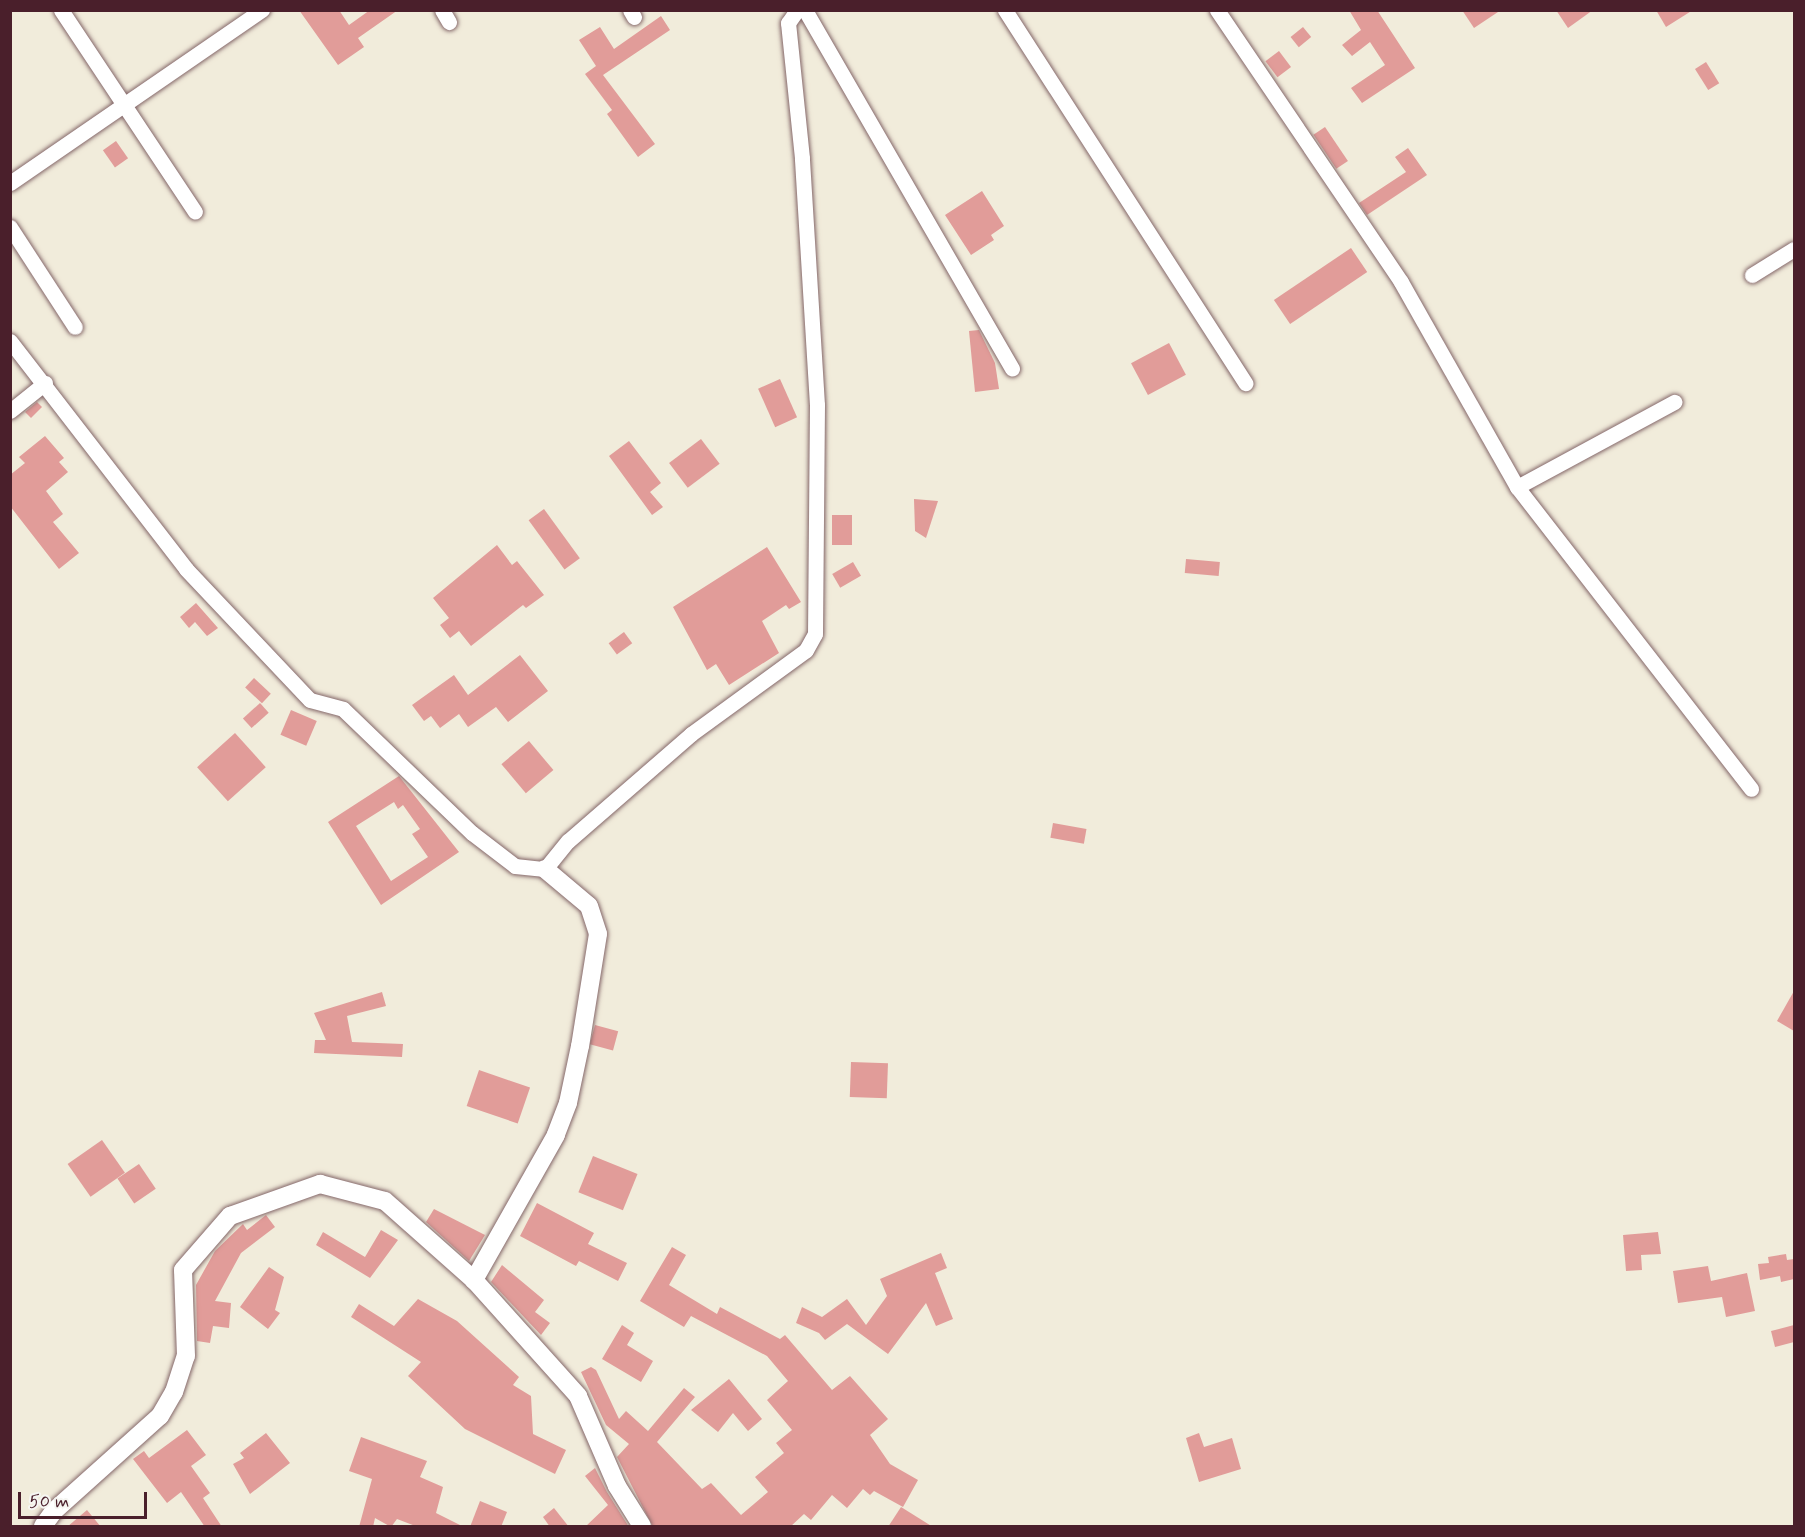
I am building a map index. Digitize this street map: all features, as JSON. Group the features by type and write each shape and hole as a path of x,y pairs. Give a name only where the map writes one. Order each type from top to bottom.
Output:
{"street":[{"path":"61,10 195,212"},
{"path":"545,869 586,825 691,734 806,650 815,634 817,405 802,158 788,23 797,10"},
{"path":"805,10 1012,368"},
{"path":"1005,10 1245,383"},
{"path":"1217,10 1401,282 1517,486 1751,789"},
{"path":"10,183 253,13"},
{"path":"10,227 75,327"},
{"path":"1752,275 1794,249"},
{"path":"10,342 45,383 186,568 310,700 343,709 472,834 515,866 545,869 589,906 597,934 580,1046 568,1103 556,1135 474,1280"},
{"path":"10,411 45,383"},
{"path":"1517,486 1674,402"},
{"path":"43,1527 54,1511 160,1416 174,1392 186,1356 183,1270 230,1216 320,1184 385,1201 474,1280 578,1396 617,1486 642,1527"}],"building":[{"path":"299,10 339,10 349,25 370,10 398,10 358,38 364,47 338,65"},
{"path":"1349,10 1377,10 1415,68 1362,103 1351,88 1385,65 1370,42 1352,56 1342,45 1361,30"},
{"path":"1462,10 1501,10 1474,28"},
{"path":"1556,10 1593,10 1568,28"},
{"path":"1656,10 1693,10 1666,27"},
{"path":"661,16 670,30 603,75 655,144 638,157 607,114 612,110 585,74 596,66 579,40 600,27 614,49"},
{"path":"1303,27 1311,37 1299,47 1291,37"},
{"path":"1279,51 1291,67 1277,77 1265,61"},
{"path":"1706,62 1719,83 1708,90 1695,69"},
{"path":"1325,127 1348,161 1336,169 1313,135"},
{"path":"116,141 128,158 115,167 103,150"},
{"path":"1408,148 1427,175 1367,215 1359,203 1406,172 1395,157"},
{"path":"982,191 1004,226 991,235 994,240 971,255 945,215"},
{"path":"1351,248 1367,272 1290,324 1274,300"},
{"path":"979,330 995,363 999,389 975,392 969,331"},
{"path":"1169,343 1186,375 1148,395 1131,363"},
{"path":"780,379 797,417 775,427 758,389"},
{"path":"37,402 42,407 31,418 25,412"},
{"path":"45,436 64,458 59,462 68,472 46,491 63,514 53,522 79,553 59,569 10,506 10,475 25,463 19,457"},
{"path":"701,439 720,464 688,488 669,463"},
{"path":"629,441 661,483 650,492 663,507 652,515 609,456"},
{"path":"914,499 938,501 926,538 915,531"},
{"path":"544,509 580,558 564,570 529,520"},
{"path":"832,515 852,515 852,545 832,545"},
{"path":"497,545 512,565 517,561 544,595 526,608 523,605 471,646 459,631 450,638 440,625 449,618 433,598"},
{"path":"767,547 801,602 789,609 786,605 762,621 779,653 729,685 716,664 707,670 673,607"},
{"path":"1186,559 1220,562 1219,576 1185,573"},
{"path":"853,562 861,576 840,588 832,574"},
{"path":"196,603 218,628 207,636 195,622 189,628 180,617"},
{"path":"624,632 632,643 617,654 609,643"},
{"path":"520,655 548,691 508,722 496,707 468,727 459,714 440,728 431,716 424,721 412,705 454,675 468,695"},
{"path":"254,678 271,694 262,703 245,688"},
{"path":"260,703 269,713 252,728 243,718"},
{"path":"291,710 317,721 306,746 280,735"},
{"path":"235,733 266,767 228,801 197,767"},
{"path":"529,741 553,770 526,793 501,764"},
{"path":"399,776 459,852 381,905 328,822","holes":["394,802 398,809 403,805 420,829 412,834 428,857 391,881 356,826"]},
{"path":"1053,823 1086,829 1084,844 1050,838"},
{"path":"1794,991 1794,1031 1777,1021"},
{"path":"382,992 386,1006 347,1016 352,1042 403,1044 402,1057 314,1053 315,1040 326,1040 314,1013"},
{"path":"595,1025 618,1031 613,1051 590,1044"},
{"path":"851,1062 888,1063 887,1098 850,1097"},
{"path":"479,1070 530,1088 518,1124 467,1106"},
{"path":"102,1140 125,1173 91,1197 68,1164"},
{"path":"593,1156 638,1174 623,1210 578,1192"},
{"path":"139,1164 156,1189 134,1203 117,1179"},
{"path":"537,1203 594,1233 588,1244 627,1263 618,1281 579,1261 576,1266 520,1236"},
{"path":"434,1209 485,1235 469,1261 426,1222"},
{"path":"266,1215 275,1227 241,1253 215,1301 231,1303 229,1328 213,1326 210,1343 197,1341 196,1285 215,1251 243,1224 247,1230"},
{"path":"381,1230 398,1240 370,1278 316,1245 323,1232 365,1257"},
{"path":"1658,1232 1661,1254 1641,1255 1642,1270 1626,1271 1623,1235"},
{"path":"672,1247 686,1255 669,1285 717,1314 720,1307 780,1339 785,1335 832,1390 850,1376 888,1419 870,1435 890,1464 918,1480 903,1507 874,1491 870,1495 863,1489 847,1508 832,1495 811,1520 804,1514 790,1527 653,1527 617,1457 629,1444 606,1425 581,1372 591,1367 596,1370 619,1419 626,1411 648,1431 684,1388 695,1397 657,1442 702,1489 711,1483 741,1515 768,1492 755,1477 784,1453 776,1443 792,1430 767,1400 788,1381 767,1356 691,1316 684,1327 640,1301"},
{"path":"941,1253 947,1268 935,1273 953,1319 936,1326 926,1303 888,1354 847,1324 825,1340 819,1333 796,1323 802,1307 822,1317 847,1299 866,1325 887,1296 880,1279"},
{"path":"1786,1254 1787,1260 1794,1259 1794,1279 1781,1282 1780,1276 1760,1280 1758,1264 1769,1263 1768,1257"},
{"path":"502,1265 544,1300 535,1312 550,1323 541,1335 491,1282"},
{"path":"1708,1266 1711,1281 1747,1273 1755,1311 1726,1317 1722,1297 1678,1303 1673,1271"},
{"path":"269,1267 284,1277 275,1310 280,1313 268,1329 240,1307"},
{"path":"418,1299 457,1321 519,1377 513,1385 531,1396 533,1434 566,1450 555,1474 465,1429 408,1376 421,1362 351,1317 359,1304 394,1326"},
{"path":"622,1325 634,1333 627,1345 653,1361 641,1382 602,1359"},
{"path":"1794,1325 1794,1342 1775,1347 1771,1331"},
{"path":"729,1379 762,1419 748,1431 733,1413 718,1432 691,1410"},
{"path":"187,1430 206,1455 191,1466 210,1493 203,1498 222,1527 205,1527 181,1492 167,1503 133,1459 144,1451 149,1458"},
{"path":"266,1433 290,1463 250,1494 233,1464 244,1458 240,1453"},
{"path":"1199,1433 1204,1447 1232,1438 1241,1469 1199,1482 1186,1438"},
{"path":"361,1437 427,1461 420,1477 443,1487 436,1513 464,1527 418,1527 397,1519 391,1527 375,1518 373,1527 359,1527 372,1479 349,1471"},
{"path":"595,1468 629,1527 585,1527 608,1505 585,1476"},
{"path":"480,1501 507,1512 501,1527 470,1527"},
{"path":"901,1507 933,1527 888,1527"},
{"path":"554,1508 569,1527 550,1527 543,1517"},
{"path":"87,1510 101,1527 67,1527"}]}
